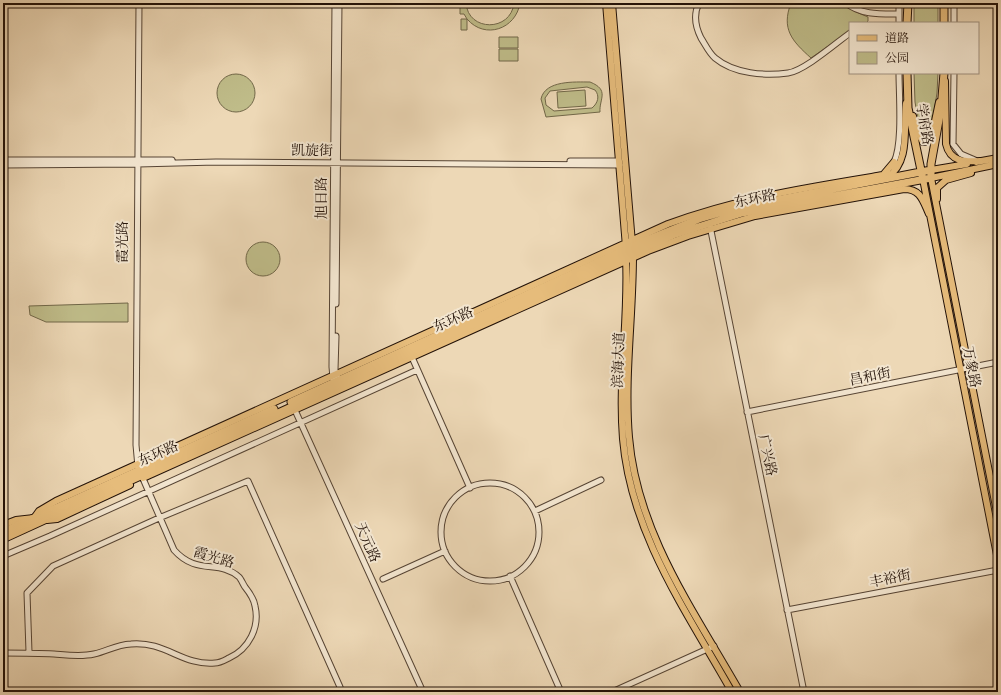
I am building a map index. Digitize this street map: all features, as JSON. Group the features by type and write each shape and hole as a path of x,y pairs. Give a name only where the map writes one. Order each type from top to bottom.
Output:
{"highway":[{"path":"908,3 908,22"},
{"path":"944,3 944,22"},
{"name":"学府路","path":"907,74 907,94 910,120 923,179"},
{"name":"学府路","path":"931,178 930,170 943,90 944,74"},
{"name":"东环路","path":"3,532 138,471 293,406 338,383 699,219 740,207 930,170"},
{"name":"东环路","path":"629,251 673,235 710,226 742,214 931,178"},
{"name":"东环路","path":"3,539 138,471"}],"main road":[{"name":"滨海大道","path":"606,3 629,251"},
{"name":"滨海大道","path":"612,3 629,251 628,406 629,438 635,478 648,523 662,555 711,647 732,692"},
{"path":"944,74 947,92 946,144 949,152 957,160 980,165"},
{"path":"907,94 917,131 920,138 925,142 931,139 943,90"},
{"path":"887,178 897,169 903,156 907,94"},
{"path":"937,214 937,192 940,184 998,158"},
{"path":"138,471 338,383 629,251 681,219 731,204 773,194 883,175 894,162"},
{"path":"930,170 998,164"},
{"path":"931,178 980,165"},
{"name":"万象路","path":"931,178 998,517"},
{"name":"万象路","path":"923,179 998,560"},
{"path":"710,226 755,216 904,189 913,189 918,192 929,214"},
{"path":"293,406 338,383"},
{"path":"3,525 16,520 34,518"},
{"name":"滨海大道","path":"711,647 740,692"}],"street":[{"name":"霞光路","path":"3,653 29,652 80,656 94,654 113,646 153,644 187,660 199,663 216,663 234,656 249,644 255,626 255,605 238,577 220,568 197,566 182,559 174,550 149,492 138,471 138,3"},
{"name":"旭日路","path":"335,3 335,161 338,383"},
{"name":"旭日路","path":"335,161 339,3"},
{"path":"699,3 695,22 698,32 714,57 727,66 752,73 789,73 799,69 849,34"},
{"path":"846,3 860,11 872,14 899,14"},
{"path":"899,3 899,22"},
{"path":"954,3 954,22"},
{"path":"894,162 897,156 898,139 899,74"},
{"path":"954,74 953,139 955,148 960,154 980,165"},
{"name":"凯旋街","path":"3,160 137,162 335,161 620,163"},
{"name":"凯旋街","path":"3,165 137,162"},
{"name":"广兴路","path":"710,226 804,692"},
{"path":"409,351 470,488"},
{"name":"昌和街","path":"747,412 998,362"},
{"path":"3,556 149,492 417,370"},
{"name":"天元路","path":"293,406 423,692"},
{"path":"535,511 601,480"},
{"path":"29,652 27,593 53,566 159,518 248,481 340,687"},
{"path":"495,483 511,487 525,497 535,511 539,526 538,541 533,556 523,568 510,576 495,580 480,580 466,574 454,564 445,551 441,535 443,518 451,503 463,491 478,484 495,483"},
{"path":"383,579 445,551"},
{"name":"丰裕街","path":"788,610 998,570"},
{"path":"510,576 561,692"},
{"path":"612,692 711,647"}],"green space":[{"path":"213,3 291,3 276,6 252,7 228,6"},
{"path":"460,3 466,3 469,13 474,19 481,23 490,25 506,19 511,13 514,3 520,3 513,19 499,29 491,30 482,29 474,25 464,14 460,14"},
{"path":"467,3 511,3 511,8 467,8"},
{"path":"791,3 843,3 856,12 868,17 868,21 849,22 849,32 811,58 798,46 790,34 787,20"},
{"path":"914,3 938,3 938,22 914,22"},
{"path":"461,19 467,19 467,30 461,30"},
{"path":"499,37 518,37 518,48 499,48"},
{"path":"499,49 518,49 518,61 499,61"},
{"path":"232,74 240,74 250,79 254,86 254,100 250,107 240,112 232,112 222,107 220,104 217,97 217,89 222,79 225,77"},
{"path":"914,74 938,74 937,93 930,136 926,139 921,137 915,102"},
{"path":"590,82 600,88 602,92 600,112 546,117 541,99 548,88 561,83","holes":["587,87 595,90 598,99 592,108 554,111 546,105 545,98 550,91"]},
{"path":"585,90 586,106 558,108 557,92"},
{"path":"260,242 266,242 270,243 277,249 280,259 279,266 273,273 266,276 260,276 256,275 249,269 246,262 246,256 247,252 253,245"},
{"path":"128,303 128,322 46,322 30,315 29,306"}]}
